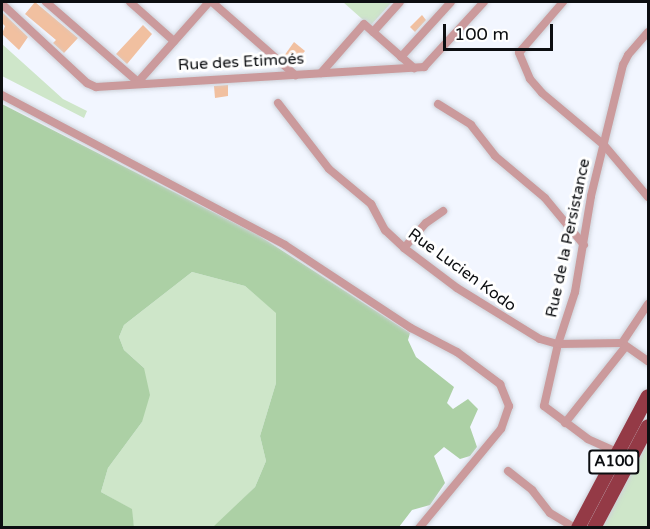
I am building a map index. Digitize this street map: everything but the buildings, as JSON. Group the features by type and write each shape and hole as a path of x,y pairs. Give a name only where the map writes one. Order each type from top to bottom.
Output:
{"highway":[{"name":"A100","path":"577,528 648,396"},
{"name":"A100","path":"594,528 648,426"}],"street":[{"path":"46,2 138,82 210,2 295,75"},
{"path":"130,2 174,41"},
{"path":"373,32 400,2"},
{"path":"401,57 451,2"},
{"name":"Rue des Etimoés","path":"2,4 91,86 414,68 430,64 484,2"},
{"path":"563,2 519,53 530,79 542,93 604,145 648,197"},
{"path":"321,73 364,24 414,68"},
{"name":"Rue de la Persistance","path":"618,453 594,442 544,406 558,344 571,311 604,145 624,64 628,55 648,32"},
{"path":"2,95 285,245 411,328 457,352 500,384 507,395 509,406 501,429 419,528"},
{"name":"Rue Lucien Kodo","path":"278,103 329,169 371,204 385,230 404,248 501,317 540,339 558,344 624,345"},
{"path":"438,104 471,125 495,156 545,198 584,245"},
{"path":"404,248 426,223 443,211"},
{"path":"565,423 624,345 648,304"},
{"path":"624,345 648,361"},
{"path":"508,471 532,489 550,513 577,528"}],"green space":[{"path":"343,2 392,2 370,26"},
{"path":"2,44 63,99 87,111 84,118 2,76"},
{"path":"2,104 258,235 410,333 408,340 416,357 454,387 447,403 453,409 468,399 478,409 470,427 477,447 470,456 460,459 444,447 434,456 445,483 430,505 412,510 399,527 213,527 255,487 266,461 260,436 276,383 276,313 245,286 192,272 124,325 119,337 124,350 144,368 150,395 142,422 108,468 101,492 132,509 134,527 2,527"},
{"path":"192,272 245,286 276,312 276,383 260,436 266,461 255,487 213,528 134,527 131,509 101,492 108,468 142,422 144,368 124,350 119,337 124,325"},
{"path":"648,441 648,527 602,527 632,472"}]}
